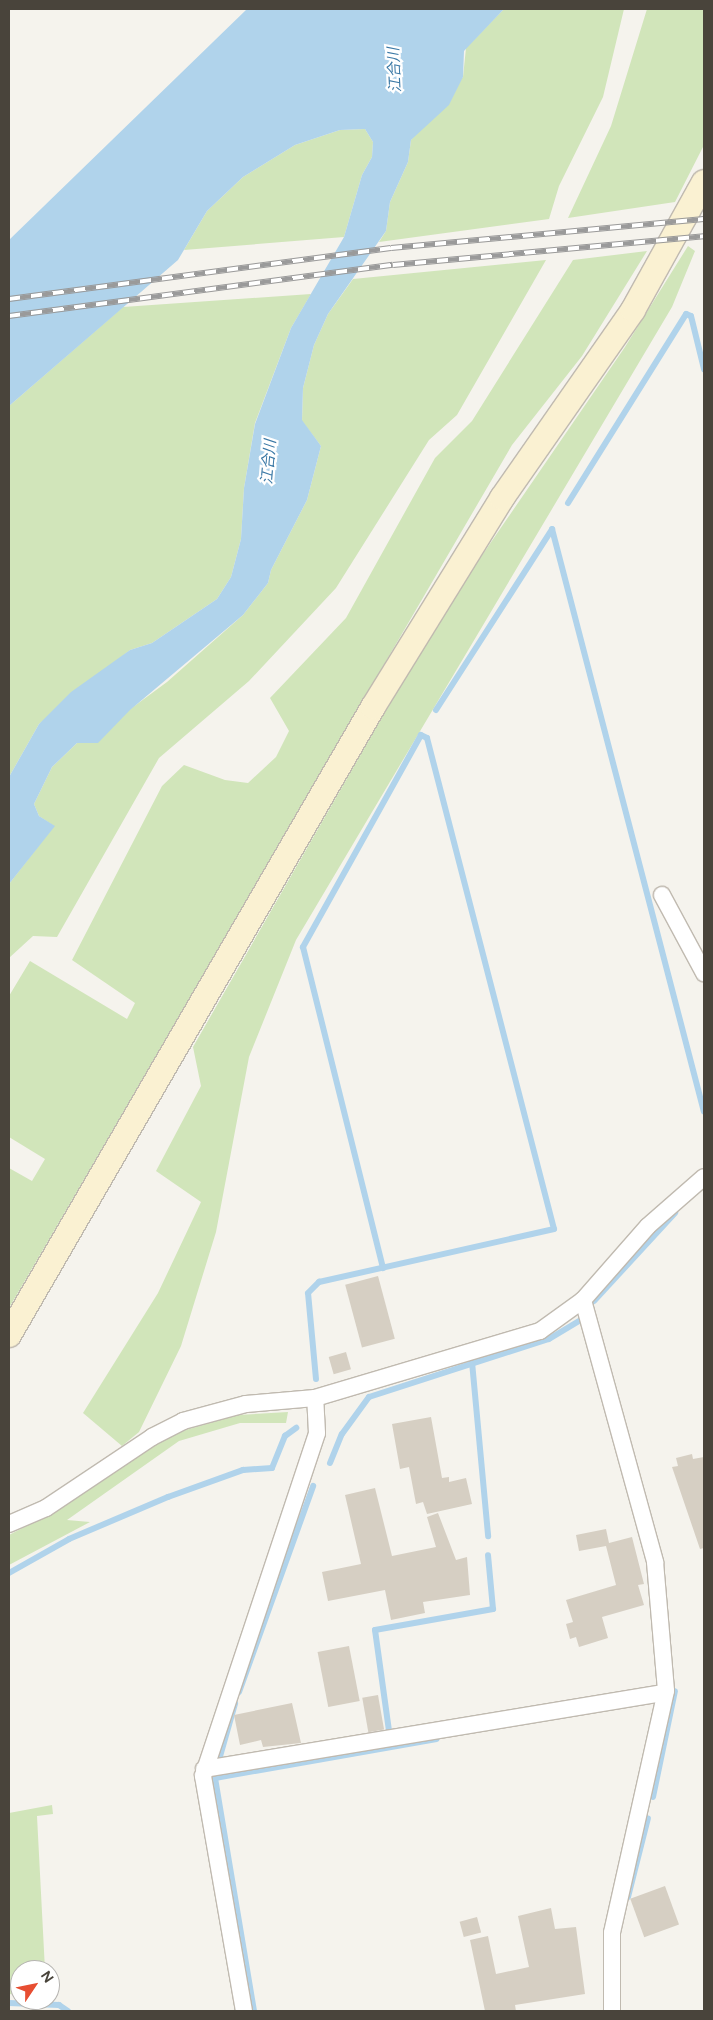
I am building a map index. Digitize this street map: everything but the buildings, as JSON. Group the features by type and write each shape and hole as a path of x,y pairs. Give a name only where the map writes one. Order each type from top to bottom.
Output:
{"street":[{"path":"9,1335 373,707 502,498 633,310 704,182"},
{"path":"662,895 704,973"},
{"path":"9,1524 46,1508 152,1437 183,1421 246,1404 316,1398 540,1331 583,1300 648,1226 704,1178"},
{"path":"583,1300 655,1562 666,1693 612,1933 612,2011"},
{"path":"244,2011 205,1769 317,1433 316,1398"},
{"path":"205,1769 666,1693"}],"green space":[{"path":"504,9 624,9 603,97 559,186 549,219 379,242 386,231 390,202 408,162 411,140 463,77 466,48"},
{"path":"647,9 704,9 704,145 675,202 568,218 611,126"},
{"path":"365,129 373,142 372,157 362,175 344,237 184,250 207,211 243,177 295,145 340,130"},
{"path":"688,246 695,251 672,307 296,940 249,1057 216,1232 181,1346 139,1432 122,1446 83,1413 158,1293 201,1202 156,1171 201,1086 193,1047 439,618 625,347"},
{"path":"647,251 582,356 512,445 9,1308 9,1168 32,1181 45,1159 9,1137 9,996 30,961 127,1019 135,1003 72,960 162,786 184,765 225,780 248,783 276,757 289,731 270,698 346,618 435,458 472,421 573,260"},
{"path":"546,260 457,415 429,440 336,588 249,681 159,758 57,937 33,936 9,958 9,884 54,826 39,816 34,804 52,767 77,743 87,741 167,682 243,615 268,583 271,570 307,500 321,446 302,421 303,388 314,345 328,314 353,279"},
{"path":"311,294 291,328 255,423 244,488 241,539 231,577 217,599 152,643 130,650 39,724 9,777 9,406 123,307"},
{"path":"288,1412 286,1423 240,1423 179,1441 67,1520 90,1522 9,1565 9,1535 46,1516 168,1435 238,1415"},
{"path":"52,1805 53,1814 37,1816 44,1960 10,1960 10,1994 9,1994 9,1813"}],"water":[{"name":"江合川","path":"247,9 504,9 464,51 463,77 449,105 411,140 408,162 390,202 386,231 328,314 314,345 303,388 302,420 321,446 307,500 271,570 268,583 243,615 130,710 98,743 77,743 52,767 34,804 39,816 55,826 9,884 9,777 39,724 71,692 130,650 152,643 217,599 231,577 241,539 244,488 255,424 291,328 344,237 362,175 372,157 373,142 365,129 340,130 295,145 243,177 207,211 178,260 9,406 9,240"}],"waterway":[{"path":"568,503 686,314 691,316 704,369"},
{"path":"552,529 704,1112"},
{"path":"436,710 552,529"},
{"path":"316,1379 308,1293 319,1282 554,1229 427,738 421,735 303,947 383,1268"},
{"path":"594,1301 675,1213"},
{"path":"330,1463 342,1434 369,1397 549,1339 579,1321"},
{"path":"472,1362 488,1536"},
{"path":"9,1573 69,1539 168,1497 243,1470 272,1468 285,1436 296,1428"},
{"path":"239,1692 313,1486"},
{"path":"390,1738 375,1630 493,1609 488,1555"},
{"path":"653,1797 675,1691"},
{"path":"217,1767 235,1704"},
{"path":"254,2011 215,1778 437,1739"},
{"path":"628,1897 648,1818"},
{"path":"9,2003 59,2005 68,2011"}],"railway":[{"path":"9,299 391,248 704,219"},
{"path":"9,316 393,265 704,236"}]}
